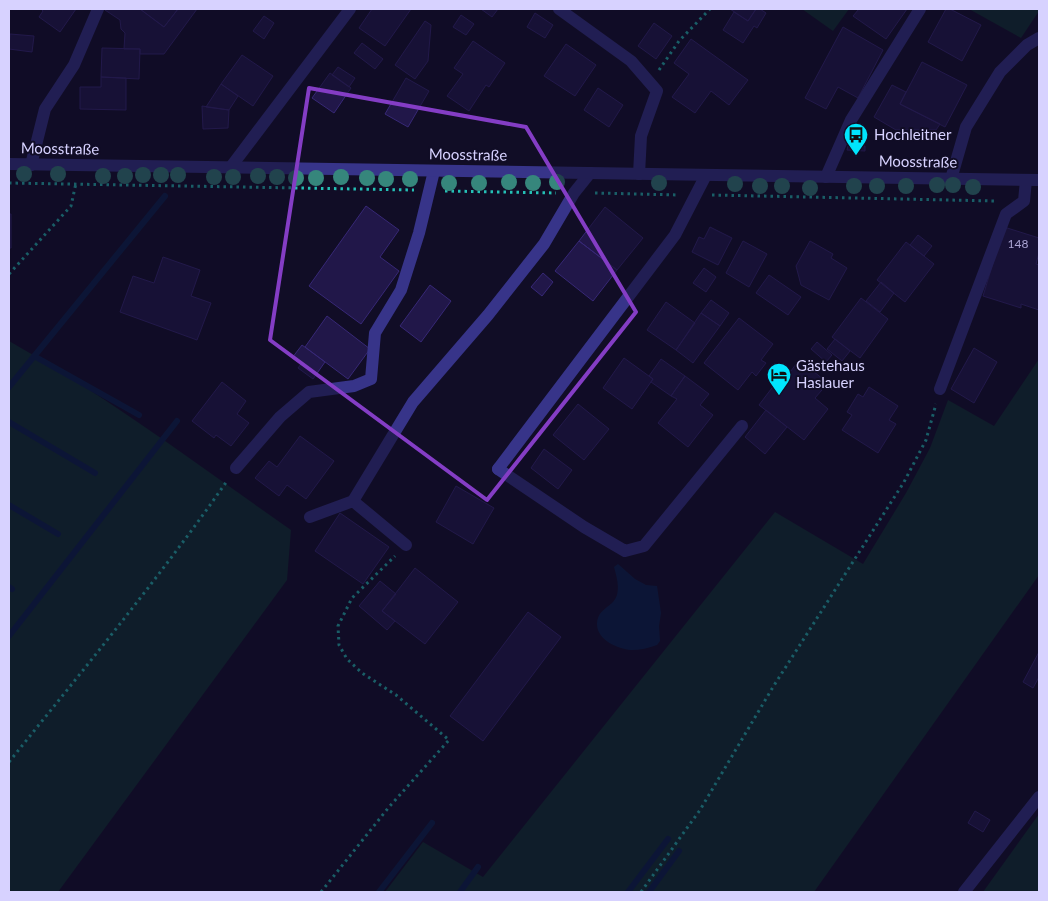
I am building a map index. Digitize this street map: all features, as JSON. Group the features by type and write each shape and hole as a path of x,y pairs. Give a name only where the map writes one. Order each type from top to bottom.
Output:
{"street":[{"path":"31,164 45,109 74,65 98,9"},
{"path":"230,168 350,9"},
{"path":"559,9 631,61 657,91 641,136 638,174"},
{"path":"826,177 851,120 920,9"},
{"path":"951,179 966,127 1000,72 1027,45 1039,38"},
{"name":"Moosstraße","path":"9,164 1039,180"},
{"path":"236,468 280,417 309,392 354,386 371,379 375,333 401,290 419,233 434,171"},
{"path":"310,517 353,501 413,402 488,315 544,244 574,193 590,173"},
{"path":"706,175 676,235 498,469 584,527 625,552 644,546 742,426"},
{"path":"940,389 1006,214 1024,201 1026,180"},
{"path":"353,501 406,545"},
{"path":"964,892 1039,797"}],"path":[{"path":"650,83 679,41 710,9"},
{"path":"9,274 71,206 76,184 76,165"},
{"path":"9,183 1024,201"},
{"path":"641,892 700,810 773,687 904,482 926,440 940,389"},
{"path":"9,762 206,511 236,468"},
{"path":"322,892 389,807 449,740 396,695 362,672 347,659 339,645 338,626 352,598 406,545"}],"highlighted area":[{"path":"309,88 526,127 636,312 487,500 270,340"}],"green space":[{"path":"802,9 849,9 833,31"},
{"path":"969,9 1039,9 1039,11 1021,38"},
{"path":"9,341 117,408 291,530 287,580 58,892 9,892"},
{"path":"1039,359 1039,575 814,892 385,892 423,842 483,877 775,512 863,564 906,493 930,448 948,400 994,426"},
{"path":"1039,814 1039,892 983,892"}],"water":[{"path":"618,564 635,579 646,585 657,586 661,613 659,626 660,641 657,645 631,650 615,646 600,635 597,620 617,595 618,586 614,567"}],"building":[{"path":"41,9 76,9 60,32 39,17 43,11"},
{"path":"106,9 140,9 164,27 178,9 197,9 164,54 140,54 140,49 124,49 125,33 121,29 120,20"},
{"path":"140,9 178,9 164,27"},
{"path":"372,9 411,9 385,46 359,28"},
{"path":"481,9 498,9 492,17"},
{"path":"730,9 756,9 748,21"},
{"path":"756,9 766,13 757,28 754,26 743,43 723,30 734,12 748,21"},
{"path":"859,9 907,9 886,39 853,16"},
{"path":"946,9 950,9 981,25 962,61 928,42"},
{"path":"535,13 553,25 545,38 527,27"},
{"path":"461,15 474,24 466,35 453,27"},
{"path":"264,16 274,23 264,39 253,31"},
{"path":"425,21 431,25 428,61 415,79 395,65"},
{"path":"654,23 672,36 656,59 638,46"},
{"path":"843,27 883,50 858,98 838,87 826,109 805,98"},
{"path":"10,34 34,36 32,52 9,49"},
{"path":"691,39 748,80 729,105 711,91 695,113 672,97 689,74 674,63"},
{"path":"473,41 505,63 489,87 486,85 469,111 447,96 463,74 454,68"},
{"path":"362,43 383,59 375,69 354,53"},
{"path":"566,44 596,65 575,96 544,76"},
{"path":"102,48 140,49 139,79 101,77"},
{"path":"242,55 273,76 253,106 221,84"},
{"path":"922,62 967,85 945,127 900,104"},
{"path":"338,67 355,78 349,87 332,75"},
{"path":"330,73 351,88 334,113 312,98"},
{"path":"101,77 126,78 126,110 80,109 80,87 101,87"},
{"path":"406,78 429,91 408,127 385,114"},
{"path":"221,84 238,96 229,110 206,107"},
{"path":"892,85 906,92 900,104 940,124 936,130 896,130 874,117"},
{"path":"598,88 623,105 609,127 584,110"},
{"path":"202,106 229,110 228,128 203,129"},
{"path":"848,146 865,146 865,151 847,150"},
{"path":"366,206 399,230 380,257 399,271 361,324 309,286"},
{"path":"605,207 643,238 617,270 579,241"},
{"path":"9,214 11,214 11,248 9,248"},
{"path":"710,227 732,238 718,265 692,252 699,237 704,239"},
{"path":"1004,227 1039,238 1039,253 1036,264 1039,265 1039,310 1021,304 1021,308 983,296"},
{"path":"918,235 932,246 924,256 910,245"},
{"path":"579,241 617,270 593,301 555,271"},
{"path":"743,241 767,254 749,287 726,273"},
{"path":"810,241 833,254 831,258 847,268 829,300 801,285 796,266"},
{"path":"906,242 934,264 905,302 877,280"},
{"path":"163,257 200,270 191,296 211,303 197,340 120,312 133,276 154,283"},
{"path":"704,268 716,277 706,292 693,283"},
{"path":"543,273 553,282 542,296 531,287"},
{"path":"769,275 801,297 788,315 756,293"},
{"path":"881,282 894,293 880,312 866,301"},
{"path":"430,285 451,301 421,342 400,326"},
{"path":"861,298 888,319 860,358 832,337"},
{"path":"711,300 729,313 720,326 701,313"},
{"path":"666,302 695,323 676,350 647,330"},
{"path":"701,313 720,326 693,363 676,350"},
{"path":"327,316 370,349 348,379 305,347"},
{"path":"739,318 773,344 761,360 766,363 756,376 752,372 738,390 704,363"},
{"path":"835,339 850,351 842,361 827,349"},
{"path":"817,342 832,355 826,362 811,349"},
{"path":"302,345 325,362 313,379 298,368 301,364 292,358"},
{"path":"974,348 997,362 974,403 951,389"},
{"path":"624,358 653,379 632,409 603,388"},
{"path":"661,359 685,376 671,396 651,382 653,379 649,376"},
{"path":"799,360 828,383 815,398 828,409 804,440 759,405 784,372 788,375"},
{"path":"685,376 709,394 700,405 713,415 688,447 658,423 677,399 671,396"},
{"path":"222,382 246,401 237,414 249,423 231,446 216,435 214,438 192,421"},
{"path":"869,387 898,406 889,420 896,424 878,453 842,430 852,415 847,412 858,394 863,397"},
{"path":"578,404 609,429 584,460 553,435"},
{"path":"766,410 787,427 765,454 745,437"},
{"path":"300,436 334,461 306,499 287,485 279,496 255,478 269,461 277,467"},
{"path":"544,449 572,470 558,489 531,468"},
{"path":"456,486 494,508 473,544 436,522"},
{"path":"340,513 389,547 363,584 315,551"},
{"path":"415,568 458,602 425,644 382,611"},
{"path":"380,581 396,594 382,611 395,621 387,630 359,606"},
{"path":"528,612 561,637 483,741 450,716"},
{"path":"1039,652 1039,677 1033,688 1023,682"},
{"path":"975,811 990,820 983,832 968,823"}],"waterway":[{"path":"9,387 165,196"},
{"path":"34,356 139,415"},
{"path":"9,636 177,421"},
{"path":"9,422 95,473"},
{"path":"9,505 58,534"},
{"path":"379,892 432,823"},
{"path":"628,892 668,839"},
{"path":"649,892 679,851"},
{"path":"460,892 478,867"}],"place":[{"name":"Hochleitner","path":"856,156"},
{"name":"Gästehaus Haslauer","path":"779,396"}]}
